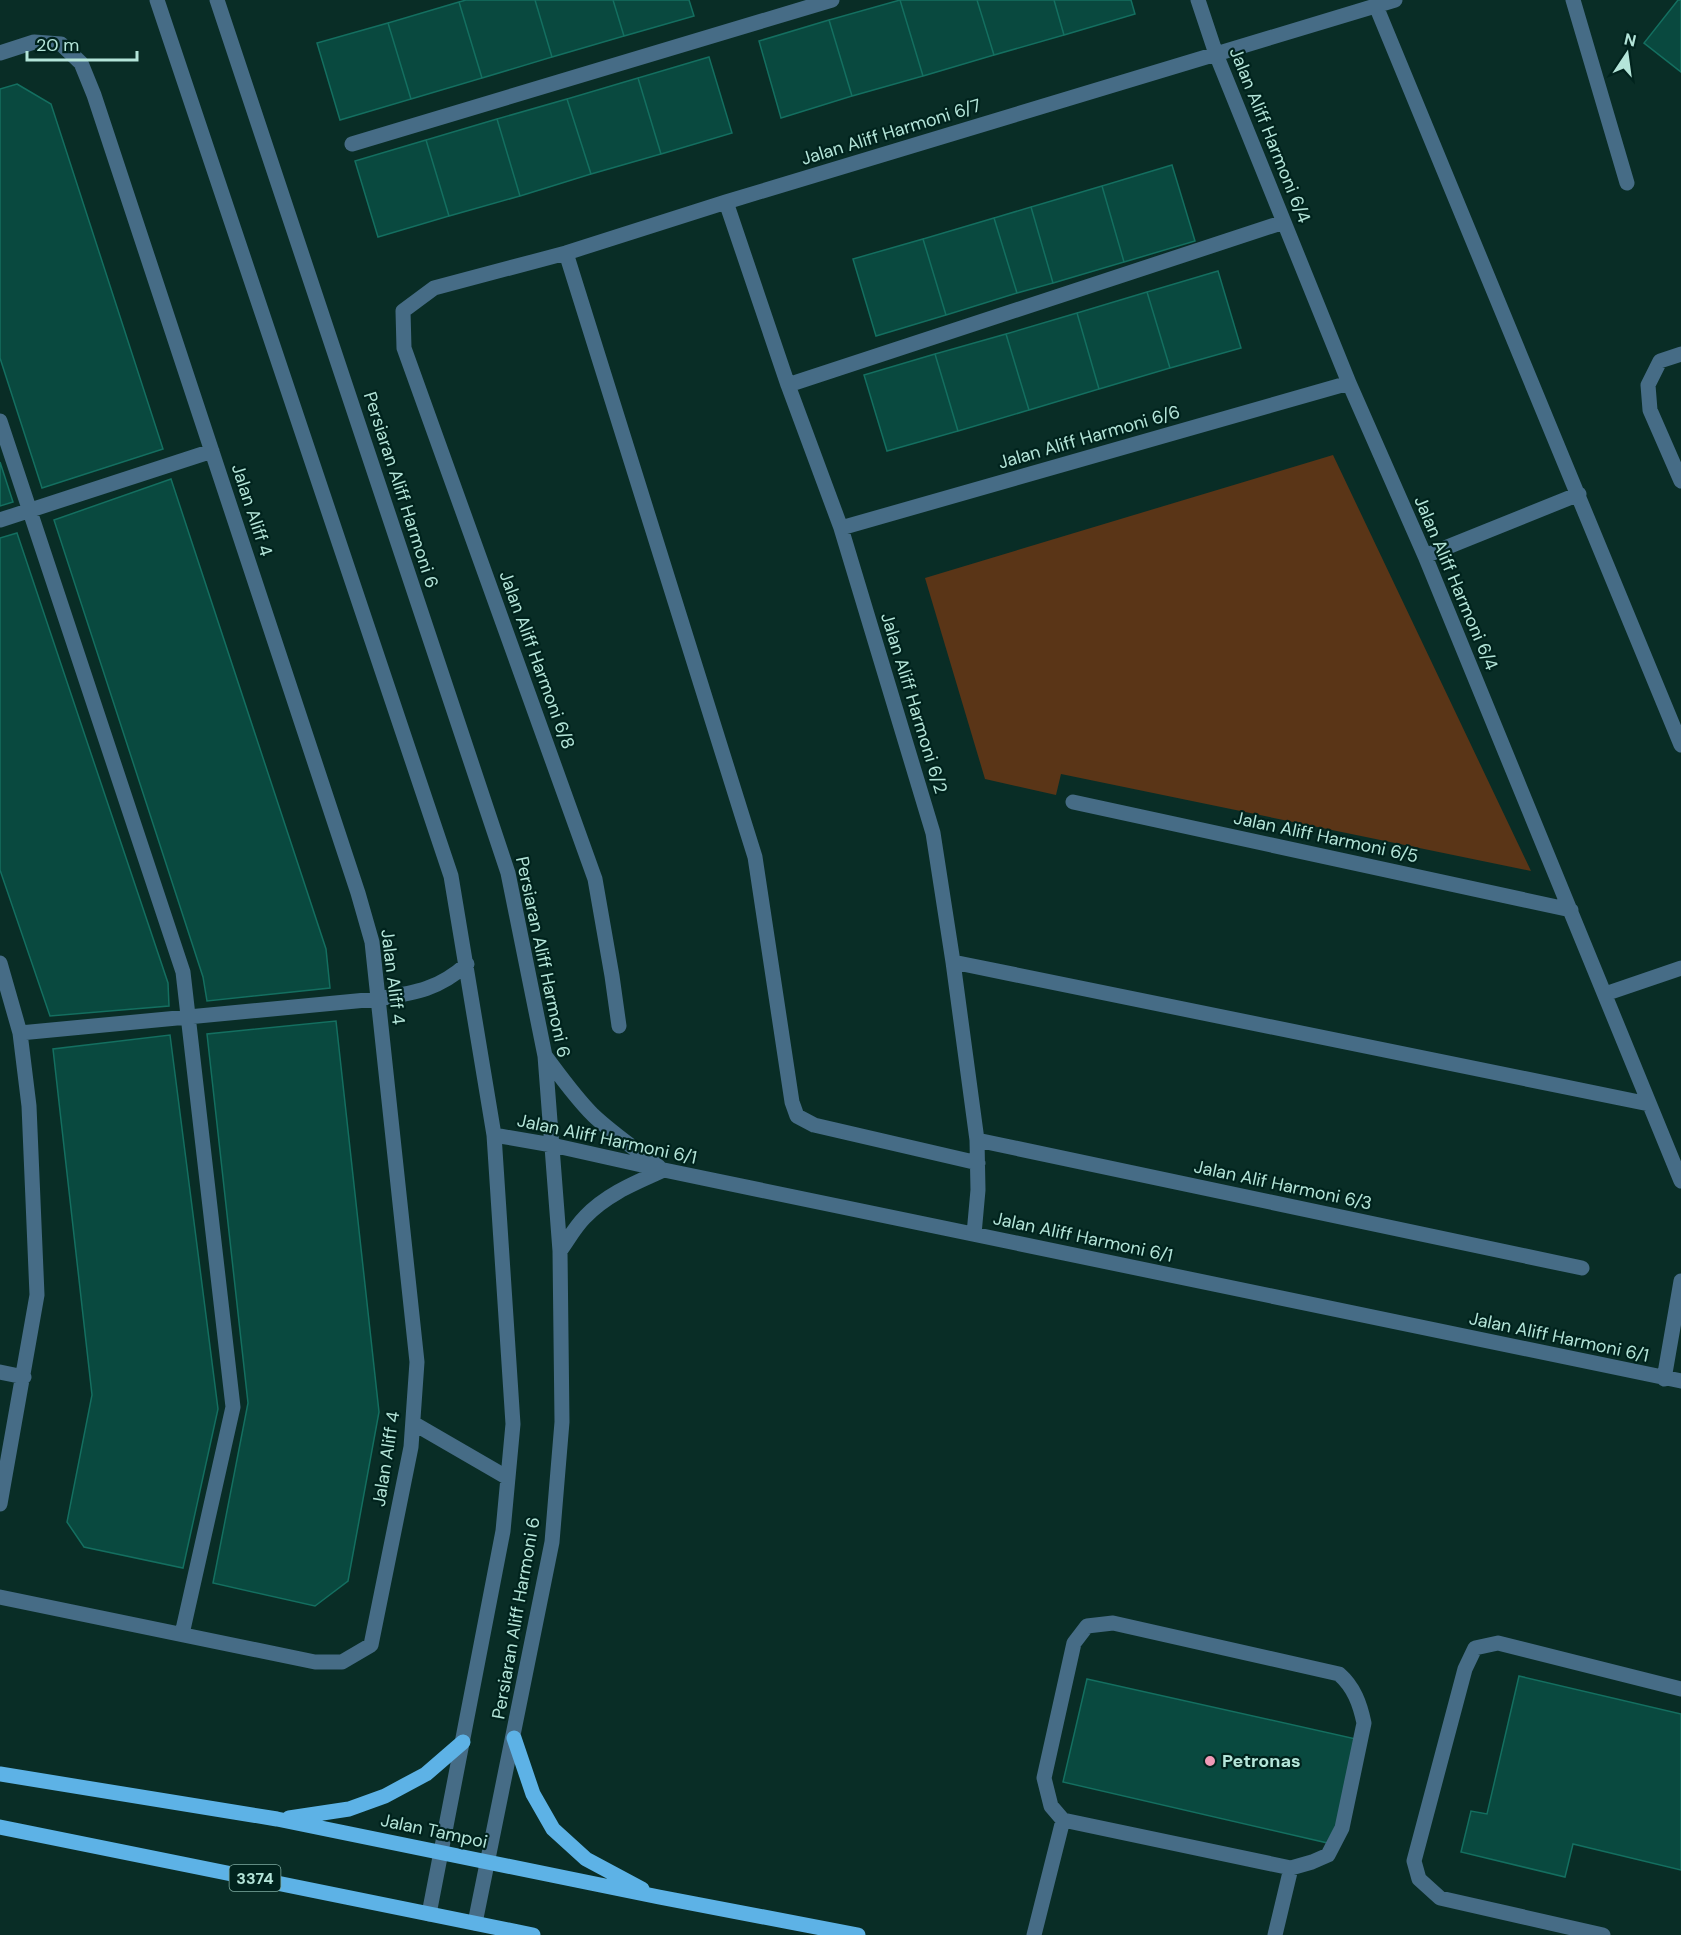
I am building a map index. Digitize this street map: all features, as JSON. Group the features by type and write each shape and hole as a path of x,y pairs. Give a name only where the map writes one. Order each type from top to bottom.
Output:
{"main road":[{"path":"514,1738 533,1794 554,1829 586,1860 659,1898"},
{"path":"277,1819 349,1809 385,1796 426,1774 463,1742"},
{"name":"Jalan Tampoi","path":"0,1773 277,1819 659,1898 858,1935"},
{"name":"3374","path":"0,1827 533,1935"}],"street":[{"name":"Persiaran Aliff Harmoni 6","path":"157,0 451,876 494,1136 513,1424 503,1531 429,1914"},
{"name":"Persiaran Aliff Harmoni 6","path":"218,0 508,873 545,1056 560,1251 562,1422 552,1542 475,1923"},
{"path":"352,144 832,0"},
{"name":"Jalan Aliff Harmoni 6/4","path":"1198,0 1216,54 1349,383 1425,556 1681,1181"},
{"name":"Jalan Aliff Harmoni 6/7","path":"403,311 434,288 566,253 726,202 1395,0"},
{"path":"1573,0 1627,183"},
{"path":"1376,6 1681,745"},
{"name":"Jalan Aliff 4","path":"0,53 34,42 62,44 81,63 94,95 358,893 372,942 417,1362 411,1447 371,1646 342,1662 315,1662 0,1597"},
{"name":"Jalan Aliff Harmoni 6/2","path":"726,202 788,384 841,528 933,833 977,1140 974,1234"},
{"path":"788,384 1284,222"},
{"path":"566,253 755,857 792,1102 797,1116 814,1125 978,1163"},
{"name":"Jalan Aliff Harmoni 6/8","path":"403,311 404,348 595,879 612,976 618,1026"},
{"path":"1681,354 1660,361 1648,385 1650,410 1681,481"},
{"name":"Jalan Aliff Harmoni 6/6","path":"841,528 1349,383"},
{"path":"0,421 183,972 233,1407 182,1634"},
{"path":"0,520 212,451"},
{"path":"1425,556 1579,494"},
{"name":"Jalan Aliff Harmoni 6/5","path":"1073,802 1571,910"},
{"path":"953,962 1649,1104"},
{"path":"0,963 20,1033 29,1106 37,1295 0,1504"},
{"path":"20,1033 377,999 416,993 436,986 467,964"},
{"path":"1605,994 1681,968"},
{"path":"545,1056 593,1115 664,1170 621,1189 599,1204 584,1218 560,1251"},
{"name":"Jalan Aliff Harmoni 6/1","path":"494,1136 552,1145 1681,1381"},
{"name":"Jalan Alif Harmoni 6/3","path":"977,1140 1582,1268"},
{"path":"1664,1379 1681,1281"},
{"path":"0,1372 24,1377"},
{"path":"413,1423 508,1478"},
{"path":"1113,1623 1339,1674 1348,1681 1358,1701 1364,1723 1342,1828 1328,1855 1291,1868 1063,1820 1051,1806 1044,1778 1074,1643 1087,1626 1113,1623"},
{"path":"1603,1935 1440,1898 1419,1879 1414,1861 1465,1669 1475,1648 1498,1643 1681,1689"},
{"path":"1034,1935 1063,1820"},
{"path":"1275,1935 1291,1868"}],"shaded area":[{"path":"1333,455 1531,871 1061,774 1056,795 985,779 925,578"}],"building":[{"path":"466,0 535,0 552,57 482,78 459,2"},
{"path":"535,0 613,0 624,36 552,57"},
{"path":"613,0 689,0 694,16 624,36"},
{"path":"900,0 923,76 852,96 829,20"},
{"path":"900,0 977,0 994,55 923,76"},
{"path":"977,0 1054,0 1064,35 994,55"},
{"path":"1054,0 1131,0 1135,14 1064,35"},
{"path":"1678,0 1681,0 1681,72 1644,43"},
{"path":"459,2 482,78 411,99 388,23"},
{"path":"829,20 852,96 781,118 759,41"},
{"path":"388,23 411,99 340,120 317,43"},
{"path":"709,57 732,133 661,154 638,78"},
{"path":"638,78 661,154 591,174 567,99"},
{"path":"17,84 51,104 163,449 42,488 0,358 0,89"},
{"path":"567,99 591,174 520,196 497,119"},
{"path":"497,119 520,196 449,216 426,140"},
{"path":"426,140 449,216 378,237 355,161"},
{"path":"1172,165 1195,241 1124,262 1102,186"},
{"path":"1102,186 1124,262 1053,283 1031,207"},
{"path":"1031,207 1053,283 1017,293 994,218"},
{"path":"994,218 1017,293 946,315 923,239"},
{"path":"923,239 946,315 876,336 853,259"},
{"path":"1218,271 1241,348 1170,368 1147,292"},
{"path":"1147,292 1170,368 1099,389 1077,313"},
{"path":"1077,313 1099,389 1029,410 1006,334"},
{"path":"1006,334 1029,410 958,431 935,354"},
{"path":"935,354 958,431 887,451 864,375"},
{"path":"0,462 13,502 0,506"},
{"path":"171,479 326,949 330,988 207,1001 203,977 54,520"},
{"path":"17,533 168,983 169,1006 50,1016 0,870 0,538"},
{"path":"336,1021 379,1412 348,1581 315,1606 213,1583 248,1403 207,1034"},
{"path":"170,1035 218,1409 183,1568 84,1547 67,1522 92,1395 53,1049"},
{"path":"1519,1676 1681,1714 1681,1870 1573,1844 1565,1877 1461,1852 1471,1811 1487,1814"},
{"name":"Petronas","path":"1087,1679 1356,1739 1332,1844 1063,1782"}],"place":[{"name":"Petronas","path":"1210,1761"}]}
